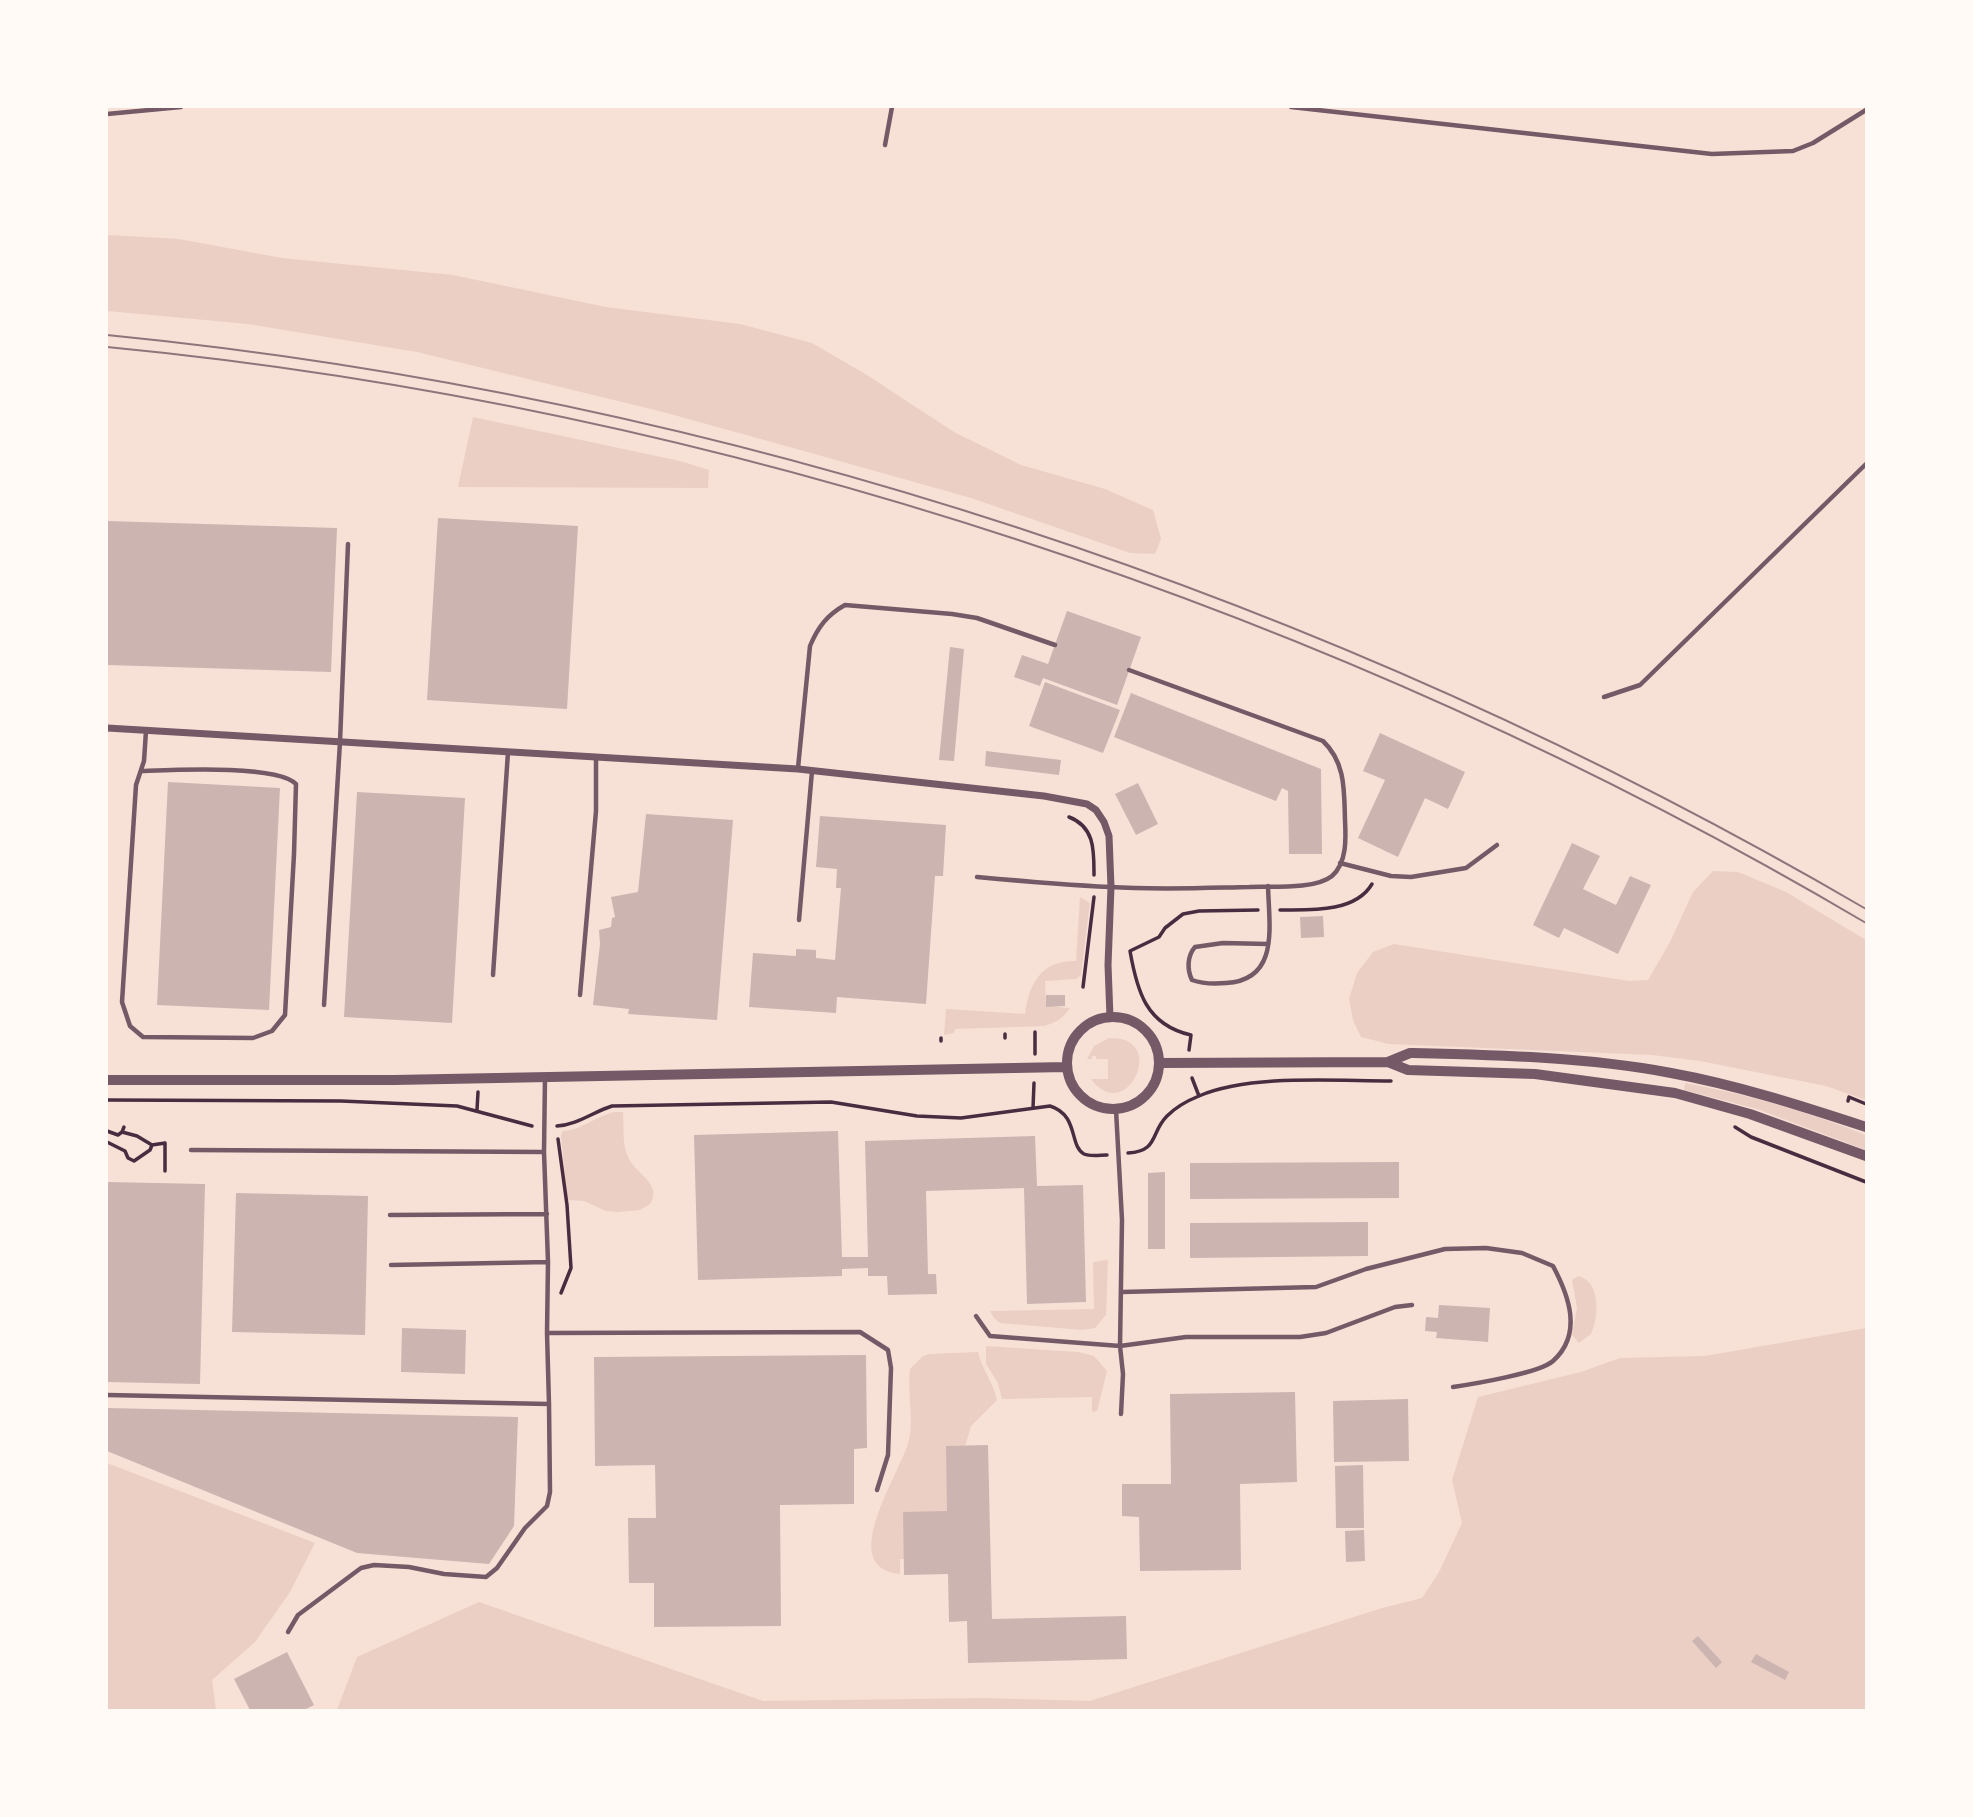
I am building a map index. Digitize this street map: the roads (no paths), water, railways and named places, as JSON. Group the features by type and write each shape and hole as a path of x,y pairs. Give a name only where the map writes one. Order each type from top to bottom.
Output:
{"street":[{"path":"107,728 798,769 1044,796 1087,804 1096,810 1109,836 1110,1017"},
{"path":"1110,1017 1128,1020 1144,1029 1155,1045 1159,1063 1156,1082 1149,1093 1134,1105 1115,1110 1098,1107 1082,1098 1072,1084 1066,1067 1068,1050 1076,1035 1088,1024 1110,1017"},
{"path":"1159,1063 1388,1062 1410,1053 1556,1059 1668,1072 1752,1091 1866,1127"},
{"path":"1388,1062 1408,1070 1535,1074 1675,1093 1750,1114 1866,1156"},
{"path":"107,1080 394,1080 1066,1067"}],"lane":[{"path":"107,114 181,107"},
{"path":"885,145 892,107"},
{"path":"1291,107 1713,155 1793,151 1813,143 1866,110"},
{"path":"1604,697 1640,685 1648,678 1866,464"},
{"path":"324,1005 340,742 348,544"},
{"path":"798,769 810,646 817,629 832,612 845,605 898,608 977,618 1055,645"},
{"path":"977,877 1111,887 1297,885 1323,881 1332,876 1340,863 1346,841 1343,781 1337,758 1323,741 1129,670"},
{"path":"141,771 219,769 284,776 296,784 285,1015 272,1031 253,1038 143,1037 130,1026 122,1002 136,785 141,771 146,730"},
{"path":"493,975 508,752"},
{"path":"580,995 596,811 596,757"},
{"path":"799,920 812,771"},
{"path":"1340,863 1391,876 1411,877 1466,868 1497,845"},
{"path":"1268,886 1268,944 1267,957 1261,966 1251,977 1239,982 1203,983 1192,980 1189,974 1188,963 1195,947 1223,943 1268,944"},
{"path":"288,1632 298,1615 360,1568 374,1565 409,1567 473,1578 486,1577 497,1568 525,1528 547,1506 550,1493 545,1077"},
{"path":"1115,1110 1122,1220 1120,1346 1124,1374 1121,1414"},
{"path":"191,1150 544,1152"},
{"path":"390,1215 547,1214"},
{"path":"1122,1292 1316,1287 1366,1269 1445,1249 1486,1248 1522,1254 1553,1266 1567,1291 1572,1317 1566,1343 1552,1363 1503,1378 1453,1387"},
{"path":"391,1265 548,1262"},
{"path":"976,1316 990,1336 1120,1346 1186,1337 1300,1337 1326,1333 1395,1307 1412,1305"},
{"path":"547,1333 860,1332 888,1350 891,1368 888,1455 877,1490"},
{"path":"107,1395 548,1404"}],"tram line":[{"path":"107,335 338,364 567,406 794,461 1017,528 1237,606 1452,696 1662,797 1866,909"},
{"path":"107,347 337,376 566,418 793,473 1018,540 1238,619 1454,709 1663,811 1866,923"}]}
